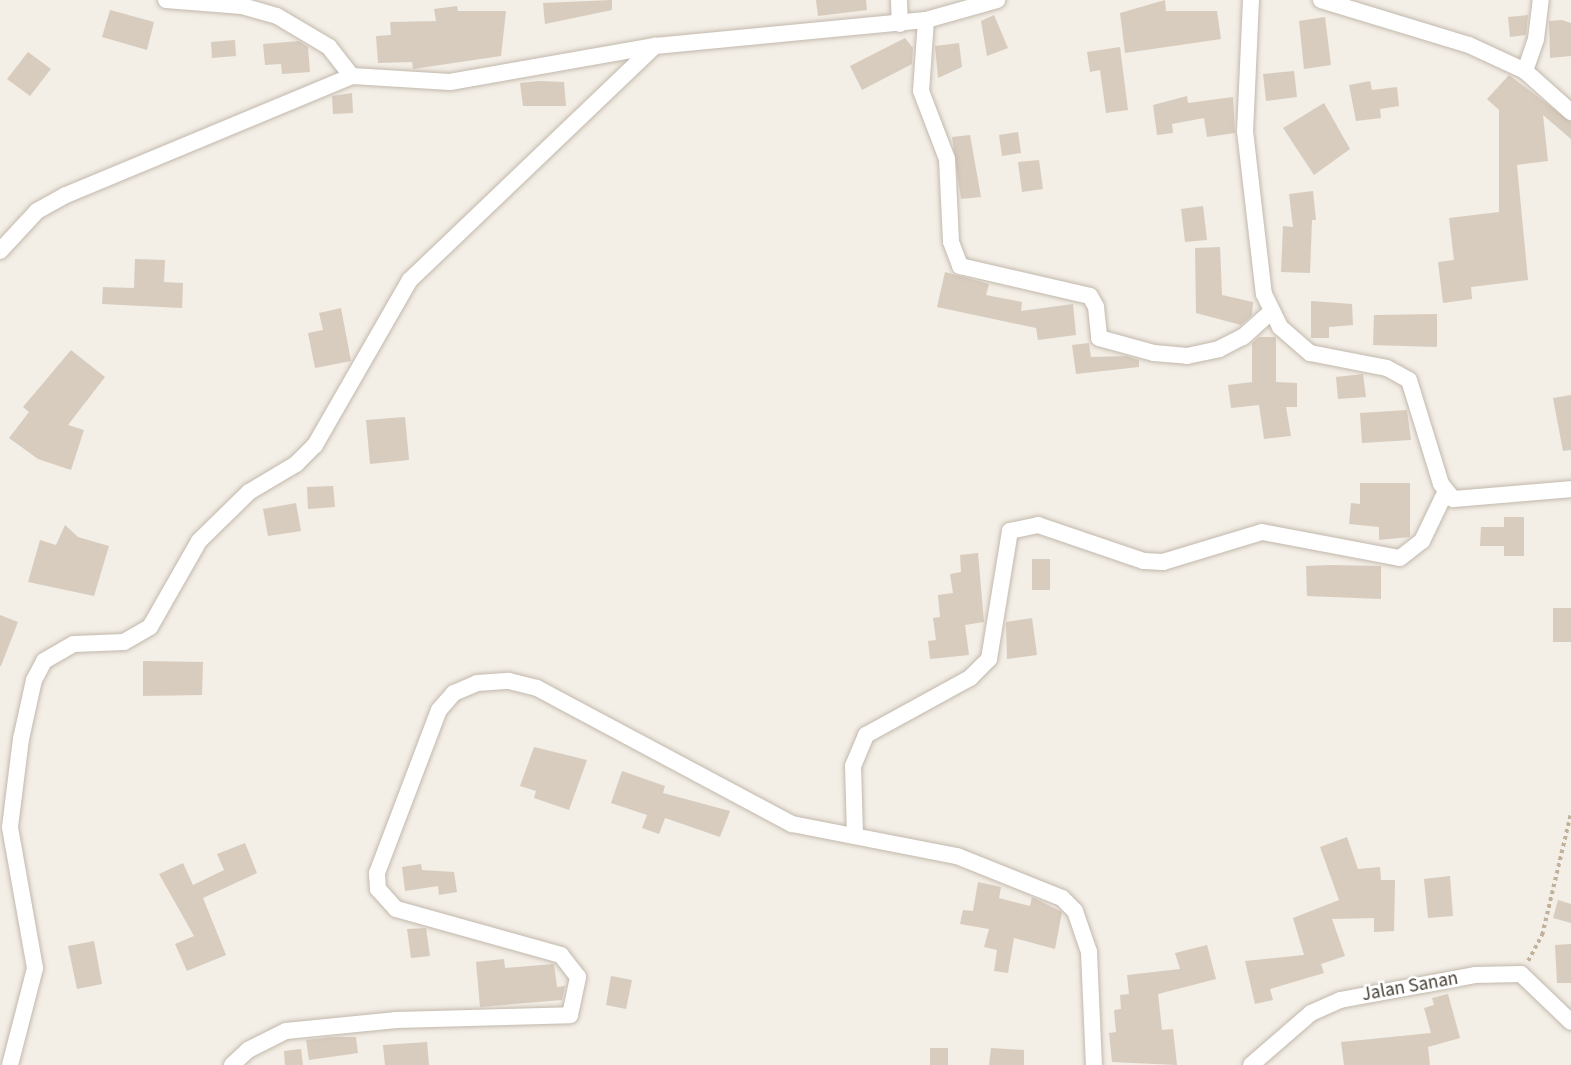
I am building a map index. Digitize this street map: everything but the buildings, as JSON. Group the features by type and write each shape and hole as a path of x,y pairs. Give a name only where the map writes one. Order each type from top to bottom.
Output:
{"street":[{"path":"166,0 242,6 277,16 330,47 352,76"},
{"path":"899,0 900,24"},
{"path":"0,251 37,211 66,195 352,76 450,82 655,46 900,24 926,20 997,0"},
{"path":"855,836 853,766 866,735 970,678 989,659 1010,531 1038,525 1143,561 1163,562 1262,532 1400,558 1422,541 1445,493 1409,380 1387,368 1310,353 1271,312 1245,131 1251,0"},
{"path":"1321,0 1417,26 1525,71 1571,112"},
{"path":"1525,71 1536,38 1541,0"},
{"path":"926,20 921,91 947,159 951,242 960,267 1090,296 1096,307 1099,338 1154,353 1187,356 1219,349 1243,337 1271,312"},
{"path":"10,1065 35,968 10,827 24,727 34,680 44,661 74,644 124,642 150,627 199,541 249,492 296,464 315,445 410,279 655,46"},
{"path":"1445,493 1466,500 1571,489"},
{"path":"232,1065 248,1049 286,1031 396,1020 570,1015 578,977 561,955 396,909 378,889 377,873 439,710 454,694 477,683 509,681 537,688 762,811 855,836 957,856 1062,898 1075,911 1089,952 1094,1065"},
{"path":"1521,974 1571,1021"},
{"name":"Jalan Sanan","path":"1251,1065 1311,1013 1340,1000 1475,975 1521,974"}],"path":[{"path":"1521,974 1542,935 1571,812"}]}
